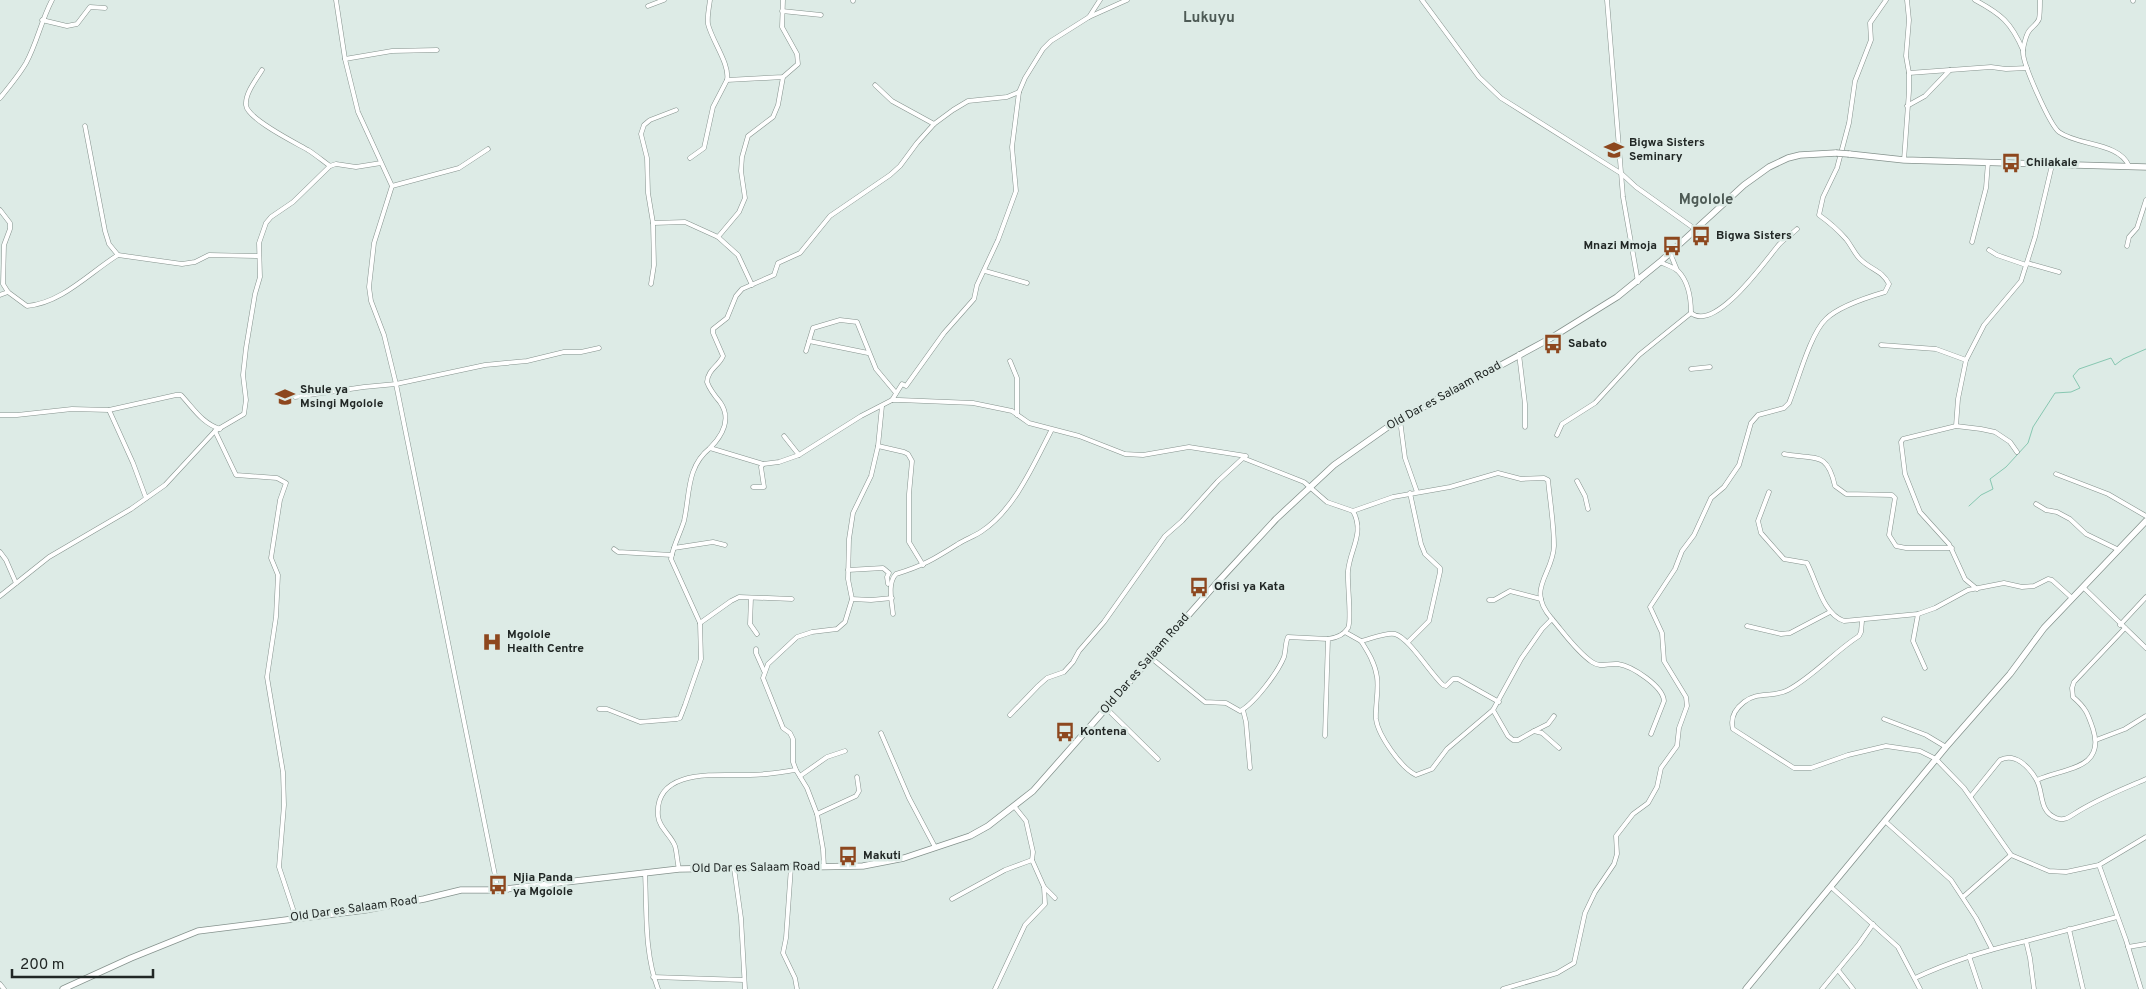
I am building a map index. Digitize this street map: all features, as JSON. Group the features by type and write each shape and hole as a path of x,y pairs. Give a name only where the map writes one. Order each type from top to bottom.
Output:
{"street":[{"path":"0,98 26,63 37,39 42,20 52,0"},
{"path":"336,0 345,59 358,112 381,163 390,178 392,186 374,243 369,287 371,302 384,335 396,384 498,890"},
{"path":"648,6 664,0"},
{"path":"690,158 704,148 713,107 727,80 728,70 713,41 708,23 710,0"},
{"path":"727,80 783,78 792,71 799,60 782,27 783,0"},
{"path":"1089,17 1100,0"},
{"path":"710,448 763,464 780,462 799,455 844,426 892,400 902,384 906,386 944,333 974,299 977,285 985,271 1016,191 1012,147 1019,92 1043,49 1051,41 1089,17 1127,0"},
{"path":"1422,0 1485,85 1501,98 1622,174 1636,187 1696,229"},
{"path":"1607,0 1628,232 1638,282"},
{"path":"1504,989 1557,973 1574,963 1585,913 1595,892 1614,864 1616,836 1632,814 1648,803 1657,787 1661,768 1677,746 1679,728 1687,706 1686,697 1664,661 1662,633 1650,607 1675,569 1682,551 1701,522 1711,498 1724,488 1739,465 1751,423 1758,415 1784,408 1789,403 1814,337 1825,319 1859,301 1885,292 1889,284 1884,274 1870,268 1838,230 1819,215 1823,197 1837,168 1850,122 1855,81 1871,40 1870,22 1886,0"},
{"path":"1907,0 1909,20 1906,56 1909,73 1904,160 2146,167"},
{"path":"1975,0 2004,18 2016,34 2023,50 2027,68 2057,131 2064,136 2118,153 2126,160 2129,166"},
{"path":"2023,50 2027,32 2039,20 2040,0"},
{"path":"42,20 67,26 77,24 90,7 105,8"},
{"path":"782,11 821,15"},
{"path":"345,59 392,51 437,50"},
{"path":"1909,73 1991,67 2006,69 2027,68"},
{"path":"262,70 248,94 247,109 264,124 310,151 330,166"},
{"path":"1907,106 1933,90 1950,70"},
{"path":"718,238 738,212 745,198 741,171 742,157 748,136 769,120 776,112 783,78"},
{"path":"875,85 892,102 934,124"},
{"path":"599,709 607,709 623,714 640,722 680,718 701,659 700,623 674,565 672,555 684,520 690,478 700,458 723,433 725,426 724,408 707,382 710,372 721,361 723,356 713,333 713,328 727,318 738,292 774,275 778,263 800,253 830,216 890,175 900,166 934,124 968,101 1008,97 1019,92"},
{"path":"651,284 654,265 653,223 648,193 647,158 641,134 644,125 650,120 676,110"},
{"path":"85,126 105,231 109,244 118,255"},
{"path":"392,186 458,168 476,155 488,150"},
{"name":"Old Dar es Salaam Road","path":"63,989 131,958 198,931 365,910 461,890 498,890 679,869 851,867 876,864 904,858 970,836 988,826 1033,791 1215,584 1276,519 1310,486 1349,453 1400,420 1551,338 1617,297 1638,282 1744,185 1768,167 1788,158 1813,154 1836,153 1904,160"},
{"path":"1972,242 1986,188 1988,162"},
{"path":"0,596 49,557 165,485 215,431 244,414 246,408 243,376 252,311 260,277 259,243 266,223 271,216 293,202 330,166 336,164 356,167 381,163"},
{"path":"1956,426 1958,399 1966,360 1977,336 2016,287 2027,264 2052,165"},
{"path":"2127,246 2129,237 2138,228 2146,200"},
{"path":"0,210 10,223 10,229 4,245 3,284 8,292 27,306 43,304 57,297 118,255 182,264 195,262 209,255 259,256"},
{"path":"653,223 685,222 718,238 738,255 752,285"},
{"path":"1670,253 1677,270 1685,282 1690,298 1691,313 1696,317 1702,318 1714,313 1758,273 1777,246 1797,229"},
{"path":"1989,250 1997,255 2059,272"},
{"path":"1660,262 1677,270"},
{"path":"985,271 1027,282"},
{"path":"0,295 8,292"},
{"path":"1557,435 1562,424 1595,403 1639,355 1691,313"},
{"path":"806,351 813,328 840,320 859,324 868,353 881,377 896,393"},
{"path":"809,341 868,353"},
{"path":"1881,345 1936,349 1966,360"},
{"path":"295,397 396,384 485,365 527,361 564,352 581,352 599,348"},
{"path":"1519,354 1525,404 1525,426"},
{"path":"1010,360 1018,378 1017,414"},
{"path":"1691,369 1710,366"},
{"path":"0,415 72,409 109,410 176,394 182,395 200,417 210,425 220,429"},
{"path":"892,400 973,403 1012,411 1029,423 1079,436 1110,449 1133,455 1189,447 1246,456 1244,458 1293,477 1310,486 1327,502 1353,511 1410,493 1450,487 1498,473 1521,479 1544,478 1548,480 1554,549 1552,561 1542,577 1541,599 1552,618 1569,640 1590,661 1603,666 1617,664 1624,666 1659,688 1664,701 1651,734"},
{"path":"824,867 817,814 793,762 793,739 790,733 783,728 763,678 768,664 797,637 812,632 838,629 845,622 852,599 848,570 849,539 853,513 872,476 878,446 882,406"},
{"path":"109,410 133,463 146,498"},
{"path":"1400,420 1405,458 1417,492"},
{"path":"1977,589 1965,579 1952,548 1920,512 1906,474 1900,446 1903,439 1956,426 1995,432 2010,442 2017,452"},
{"path":"893,614 891,584 893,576 923,565 965,539 981,532 997,519 1022,487 1051,430"},
{"path":"215,431 236,475 277,478 286,483 280,500 271,558 278,575 276,608 267,677 283,772 284,805 279,867 296,918"},
{"path":"784,436 799,455"},
{"path":"878,446 904,452 908,454 912,461 909,494 909,542 923,565"},
{"path":"1784,454 1812,457 1824,461 1832,472 1835,486 1846,494 1892,495 1894,503 1889,535 1896,546 1900,548 1952,548"},
{"path":"1010,715 1047,678 1064,672 1104,622 1165,536 1190,512 1218,480 1244,458"},
{"path":"753,487 764,486 761,467 763,464"},
{"path":"2056,474 2108,494 2146,516"},
{"path":"1577,481 1585,496 1588,509"},
{"path":"1769,492 1758,521 1761,532 1784,559 1807,563 1830,612 1838,619 1862,621 1918,614 1935,608 1968,590 2004,583 2022,587 2034,586 2048,579 2052,580 2072,598"},
{"path":"1408,642 1429,621 1440,572 1440,568 1425,554 1421,544 1410,493"},
{"path":"2036,504 2046,510 2057,512 2086,534 2119,550"},
{"path":"1150,657 1205,702 1222,702 1237,711 1243,710 1258,696 1284,657 1288,637 1328,639 1334,638 1349,628 1349,558 1358,537 1358,524 1353,511"},
{"path":"1746,989 1886,822 1946,747 2010,674 2044,628 2146,521"},
{"path":"674,548 713,542 725,545"},
{"path":"614,550 618,552 672,555"},
{"path":"0,552 16,583"},
{"path":"848,570 883,568 889,573 887,577 888,584"},
{"path":"2083,587 2120,625 2146,648"},
{"path":"1489,600 1494,600 1510,591 1541,599"},
{"path":"700,623 739,597 792,599"},
{"path":"2120,625 2146,597"},
{"path":"751,598 750,624 757,634"},
{"path":"852,599 892,598"},
{"path":"1747,626 1781,634 1790,634 1830,612"},
{"path":"1918,614 1913,641 1925,668"},
{"path":"1345,632 1361,641 1371,657 1377,676 1378,726 1397,758 1416,775 1432,769 1447,749 1493,710 1521,659 1552,618"},
{"path":"1862,621 1861,632 1858,636 1795,686 1780,694 1750,697 1742,703 1733,716 1731,722 1733,729 1794,768 1811,768 1848,755 1886,746 1920,751 1936,759 1971,796 2011,855 2049,871 2066,872 2099,864 2146,837"},
{"path":"2037,780 2088,762 2095,749 2096,740 2085,708 2073,697 2072,688 2081,674 2113,643 2125,628"},
{"path":"1361,641 1388,634 1396,634 1408,642 1414,653 1443,685 1446,686 1453,680 1458,679 1499,702"},
{"path":"1325,736 1328,639"},
{"path":"756,648 756,653 764,671"},
{"path":"1106,709 1158,759"},
{"path":"1243,710 1246,722 1250,768"},
{"path":"1493,710 1508,736 1513,740 1548,724 1554,716"},
{"path":"2096,740 2125,728 2146,716"},
{"path":"1884,719 1926,735 1946,747"},
{"path":"1534,731 1542,733 1559,748"},
{"path":"881,733 909,798 936,847"},
{"path":"800,776 827,757 845,751"},
{"path":"1971,796 2000,760 2006,757 2018,759 2037,780 2042,803 2046,810 2053,817 2065,820 2096,800 2146,779"},
{"path":"679,869 674,845 658,819 661,800 671,785 684,779 702,775 754,775 796,770"},
{"path":"817,814 856,796 859,791 857,776"},
{"path":"995,989 1025,925 1045,904 1044,887 1032,860 1026,821 1014,806"},
{"path":"1886,822 1951,880 1963,897 1992,949"},
{"path":"1963,897 2011,855"},
{"path":"952,899 1006,870 1032,860"},
{"path":"2099,864 2141,989"},
{"path":"791,867 786,941 783,953 795,978 796,989"},
{"path":"734,868 741,918 744,989"},
{"path":"644,873 647,942 653,977 658,989"},
{"path":"1044,887 1055,898"},
{"path":"1831,887 1898,947 1920,989"},
{"path":"1915,978 1939,966 1992,949 2118,917"},
{"path":"1822,989 1873,924"},
{"path":"2069,929 2083,989"},
{"path":"2026,941 2034,989"},
{"path":"2128,948 2146,944"},
{"path":"1969,956 1980,989"},
{"path":"1838,970 1853,989"},
{"path":"653,977 744,980"},
{"path":"0,984 4,989"}],"waterway":[{"path":"1969,506 1981,495 1993,489 1990,479 2006,467 2028,443 2033,427 2055,393 2071,392 2080,388 2073,376 2079,369 2111,358 2115,365 2123,359 2146,349"}],"place":[{"name":"Bigwa Sisters Seminary","path":"1614,150"},
{"name":"Chilakale","path":"2011,163"},
{"name":"Bigwa Sisters","path":"1701,236"},
{"name":"Mnazi Mmoja","path":"1672,246"},
{"name":"Sabato","path":"1553,344"},
{"name":"Shule ya Msingi Mgolole","path":"285,397"},
{"name":"Ofisi ya Kata","path":"1199,587"},
{"name":"Mgolole Health Centre","path":"492,642"},
{"name":"Kontena","path":"1065,732"},
{"name":"Makuti","path":"848,856"},
{"name":"Njia Panda ya Mgolole","path":"498,885"}],"district":[{"name":"Lukuyu","path":"1209,18"},
{"name":"Mgolole","path":"1706,200"}]}
